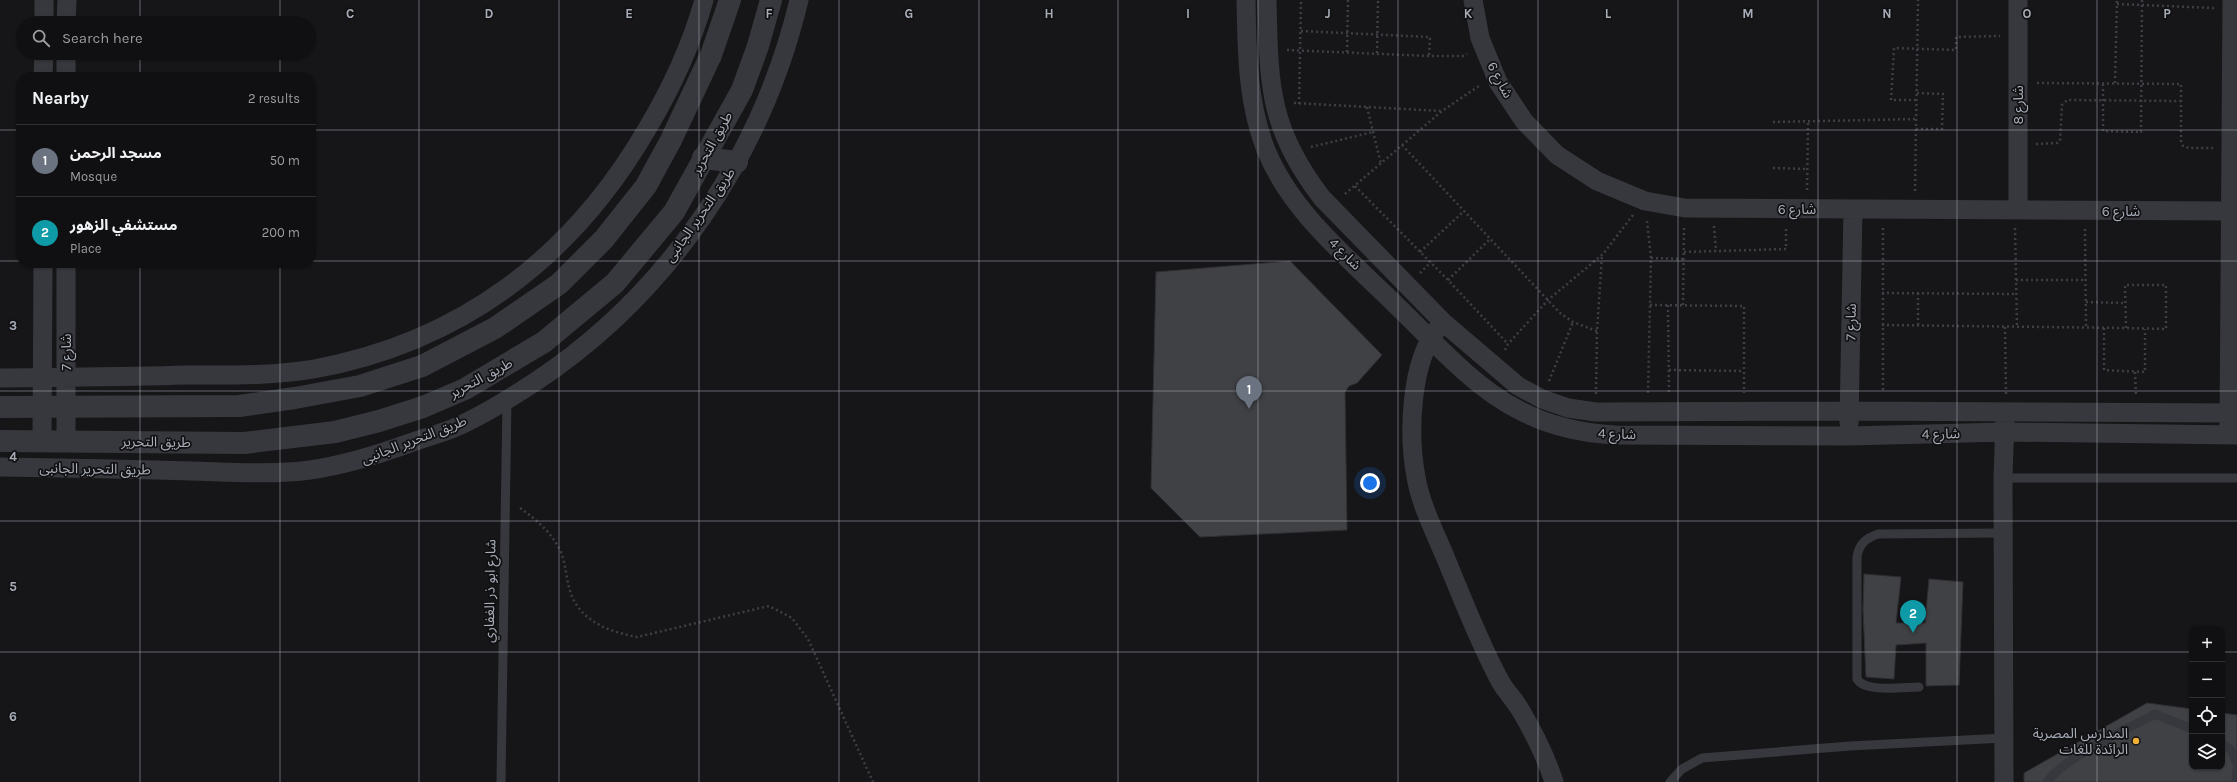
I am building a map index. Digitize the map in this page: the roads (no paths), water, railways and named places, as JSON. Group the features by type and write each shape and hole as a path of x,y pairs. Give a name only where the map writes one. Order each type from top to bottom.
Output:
{"street":[{"path":"44,0 44,16"},
{"path":"66,0 66,16"},
{"path":"0,378 254,374 312,369 369,356 424,336 476,309 524,276 568,237 606,193 639,145 663,103 683,60 704,0"},
{"path":"0,407 239,406 302,397 360,386 422,366 495,328 558,284 604,239 646,186 671,140 711,55 730,0"},
{"name":"طريق التحرير","path":"0,441 244,443 335,432 379,421 423,407 465,389 544,342 615,283 674,212 742,90 758,46 771,0"},
{"name":"طريق التحرير الجانبى","path":"0,467 247,472 308,470 355,462 394,449 455,427 507,400 556,368 602,331 645,290 683,246 737,162 770,93 790,37 798,0"},
{"name":"شارع 4","path":"1246,0 1251,102 1257,127 1278,174 1307,216 1430,338 1494,395 1516,409 1539,420 1564,428 1589,433 1615,435 1849,436 2005,432 2233,435"},
{"name":"شارع 4","path":"1267,0 1268,49 1273,99 1280,126 1291,152 1305,176 1322,198 1443,322 1496,369 1518,386 1542,399 1568,408 1596,412 1883,411 2233,413"},
{"name":"شارع 6","path":"1473,0 1480,38 1498,82 1524,121 1558,155 1597,181 1645,201 1685,208 2230,211"},
{"name":"شارع 8","path":"2016,210 2018,145 2018,0"},
{"path":"2232,4 2230,211 2233,435"},
{"path":"43,72 44,60"},
{"path":"66,60 66,72"},
{"path":"704,158 737,162"},
{"name":"شارع 7","path":"1849,436 1853,209"},
{"name":"شارع 7","path":"42,268 42,441"},
{"name":"شارع 7","path":"66,268 66,441"},
{"path":"1443,322 1430,338 1418,370 1415,392 1412,443 1425,512 1480,641 1501,683 1520,709 1537,739 1554,782"},
{"path":"2004,782 2003,478 2006,412"}],"lane":[{"name":"شارع ابو ذر الغفاري","path":"501,782 507,400"},
{"path":"2003,478 2237,478"},
{"path":"1919,687 1870,688 1861,684 1858,679 1857,557 1861,545 1865,540 1878,534 2003,533"},
{"path":"2047,782 2054,773 2067,762 2155,714 2189,728"},
{"path":"1670,782 1682,769 1702,758 1850,746 2004,738"},
{"path":"2225,745 2231,750 2237,764"},
{"path":"2236,782 2237,770"}],"place":[{"name":"مسجد الرحمن","path":"1249,409"},
{"name":"مستشفي الزهور","path":"1913,633"},
{"name":"المدارس المصرية الرائدة للغات","path":"2136,741"}]}
